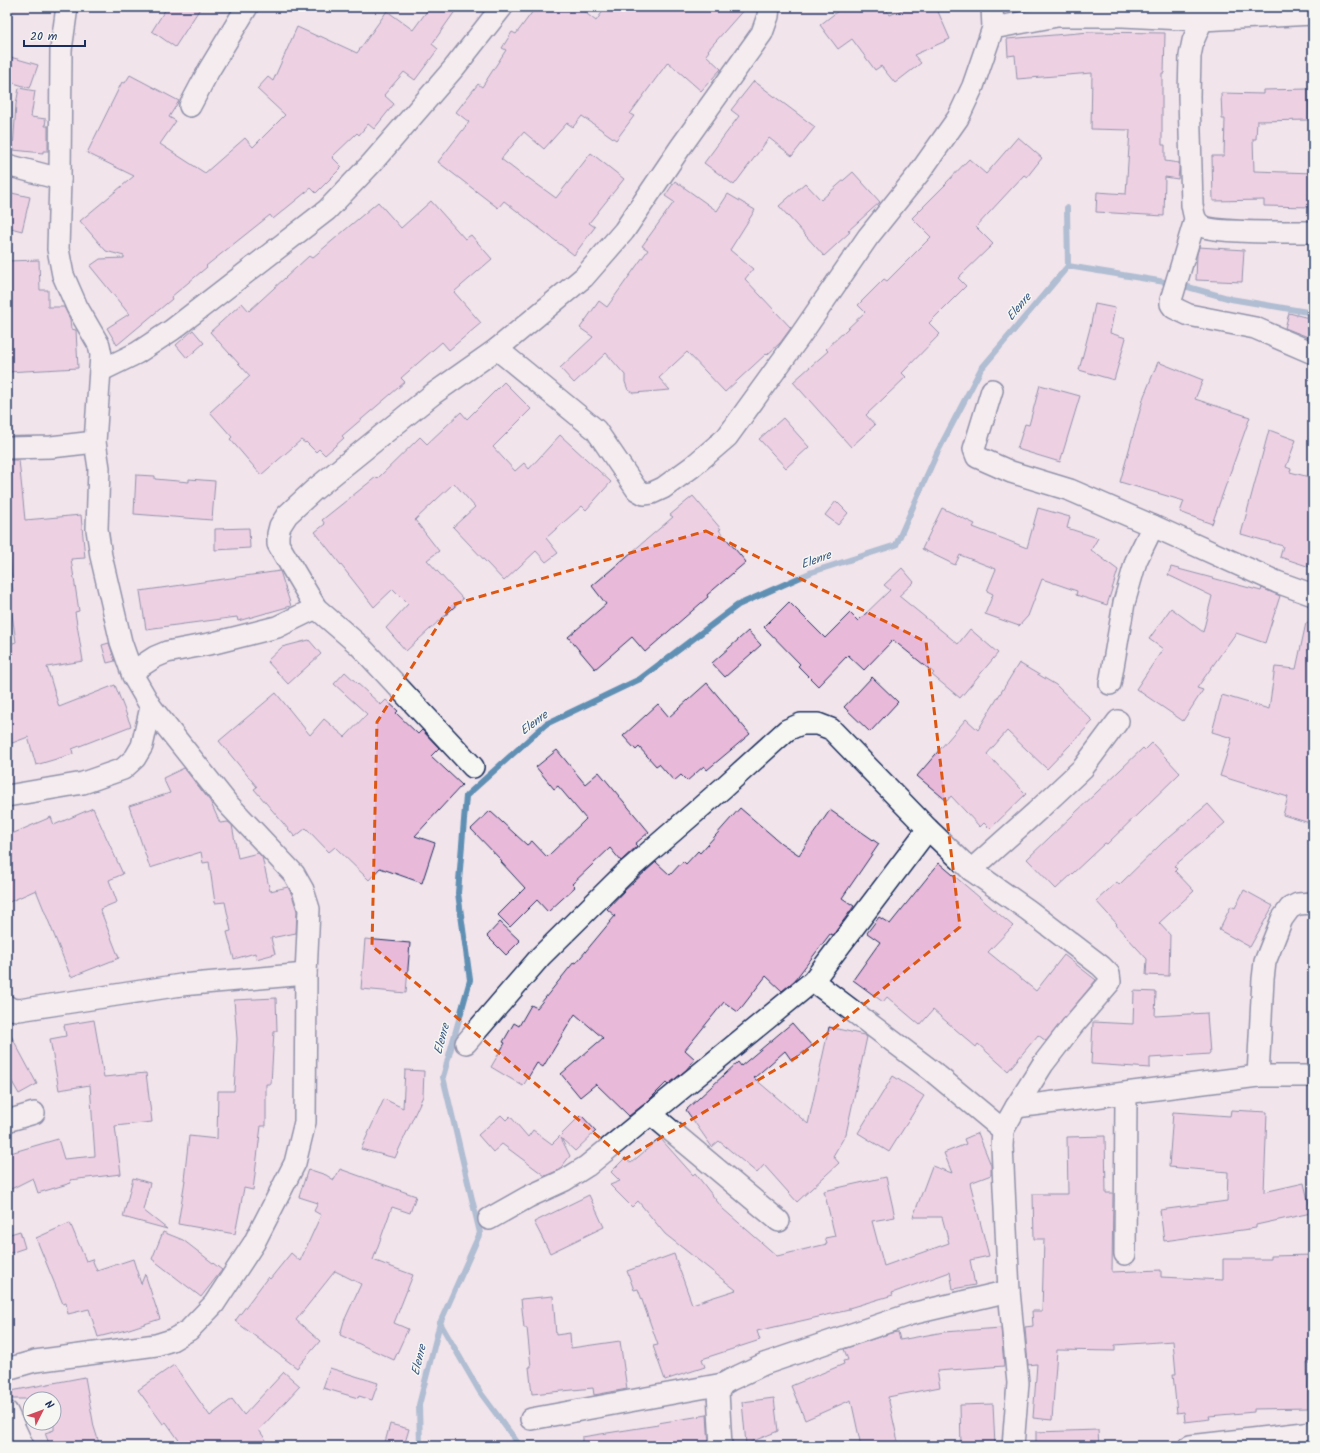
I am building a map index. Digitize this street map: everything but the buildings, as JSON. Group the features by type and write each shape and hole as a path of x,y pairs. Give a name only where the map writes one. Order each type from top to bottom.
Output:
{"street":[{"path":"7,1369 35,1361 156,1345 172,1340 189,1330 214,1304 254,1242 295,1163 305,1122 306,974 309,909 304,890 294,874 227,803 151,707 132,672 122,642 101,556 97,529 99,468 95,442 101,355 99,345 77,307 63,275 58,249 61,50 67,7"},
{"path":"190,106 209,70 248,7"},
{"path":"100,371 137,353 172,330 327,210 371,164 454,68 502,7"},
{"path":"473,767 360,646 316,608 278,544 280,526 286,515 320,486 433,394 497,349 584,277 624,231 680,148 762,33 768,16 769,7"},
{"path":"497,349 596,430 637,490 644,494 652,493 663,488 692,467 727,437 800,336 868,237 920,172 958,118 973,86 993,28 992,7"},
{"path":"993,28 1058,16 1123,16 1202,20 1313,14"},
{"path":"1202,20 1193,41 1190,56 1189,104 1192,205 1196,220 1203,228 1220,230 1313,232"},
{"path":"7,165 60,179"},
{"path":"1196,220 1171,300 1171,304 1174,308 1190,315 1255,328 1313,353"},
{"path":"992,390 974,449 977,456 1011,472 1070,490 1277,582 1313,595"},
{"path":"7,448 51,447 95,442"},
{"path":"1110,684 1124,603 1136,561 1153,526"},
{"path":"132,672 155,657 167,652 214,643 277,627 316,608"},
{"path":"7,796 83,783 123,769 135,758 142,746 151,707"},
{"path":"971,870 1084,768 1118,721"},
{"path":"466,1043 541,956 625,873 724,788 787,730 801,724 818,724 831,729 928,829 971,870 1028,910 1101,966 1108,974 1110,982 1073,1025 1043,1064 1003,1130 1002,1146 1009,1292 1018,1383 1013,1446"},
{"path":"489,1219 528,1197 565,1180 587,1166 813,981 928,829"},
{"path":"1258,1076 1263,979 1266,962 1282,919 1290,908 1298,904 1313,903"},
{"path":"7,1006 19,1010 181,985 306,974"},
{"path":"813,981 932,1071 1003,1130"},
{"path":"1016,1107 1258,1076 1313,1076"},
{"path":"1125,1254 1126,1093"},
{"path":"7,1121 34,1113"},
{"path":"651,1114 779,1221"},
{"path":"531,1419 723,1384 764,1364 911,1314 1009,1292"},
{"path":"721,1446 718,1392 723,1384"},
{"path":"7,1412 23,1446"},
{"path":"1190,1446 1313,1432"}],"highlighted area":[{"path":"706,531 926,642 960,927 802,1054 625,1159 372,946 377,722 451,605"}],"waterway":[{"name":"Elenre","path":"420,1446 419,1405 440,1323 480,1233 443,1077 470,980 458,893 466,796 546,724 640,679 738,605 812,572 896,545 937,453 981,369 1068,266 1067,208"},
{"path":"1068,266 1177,284 1231,299 1313,313"},
{"path":"440,1323 480,1392 520,1446"}]}
